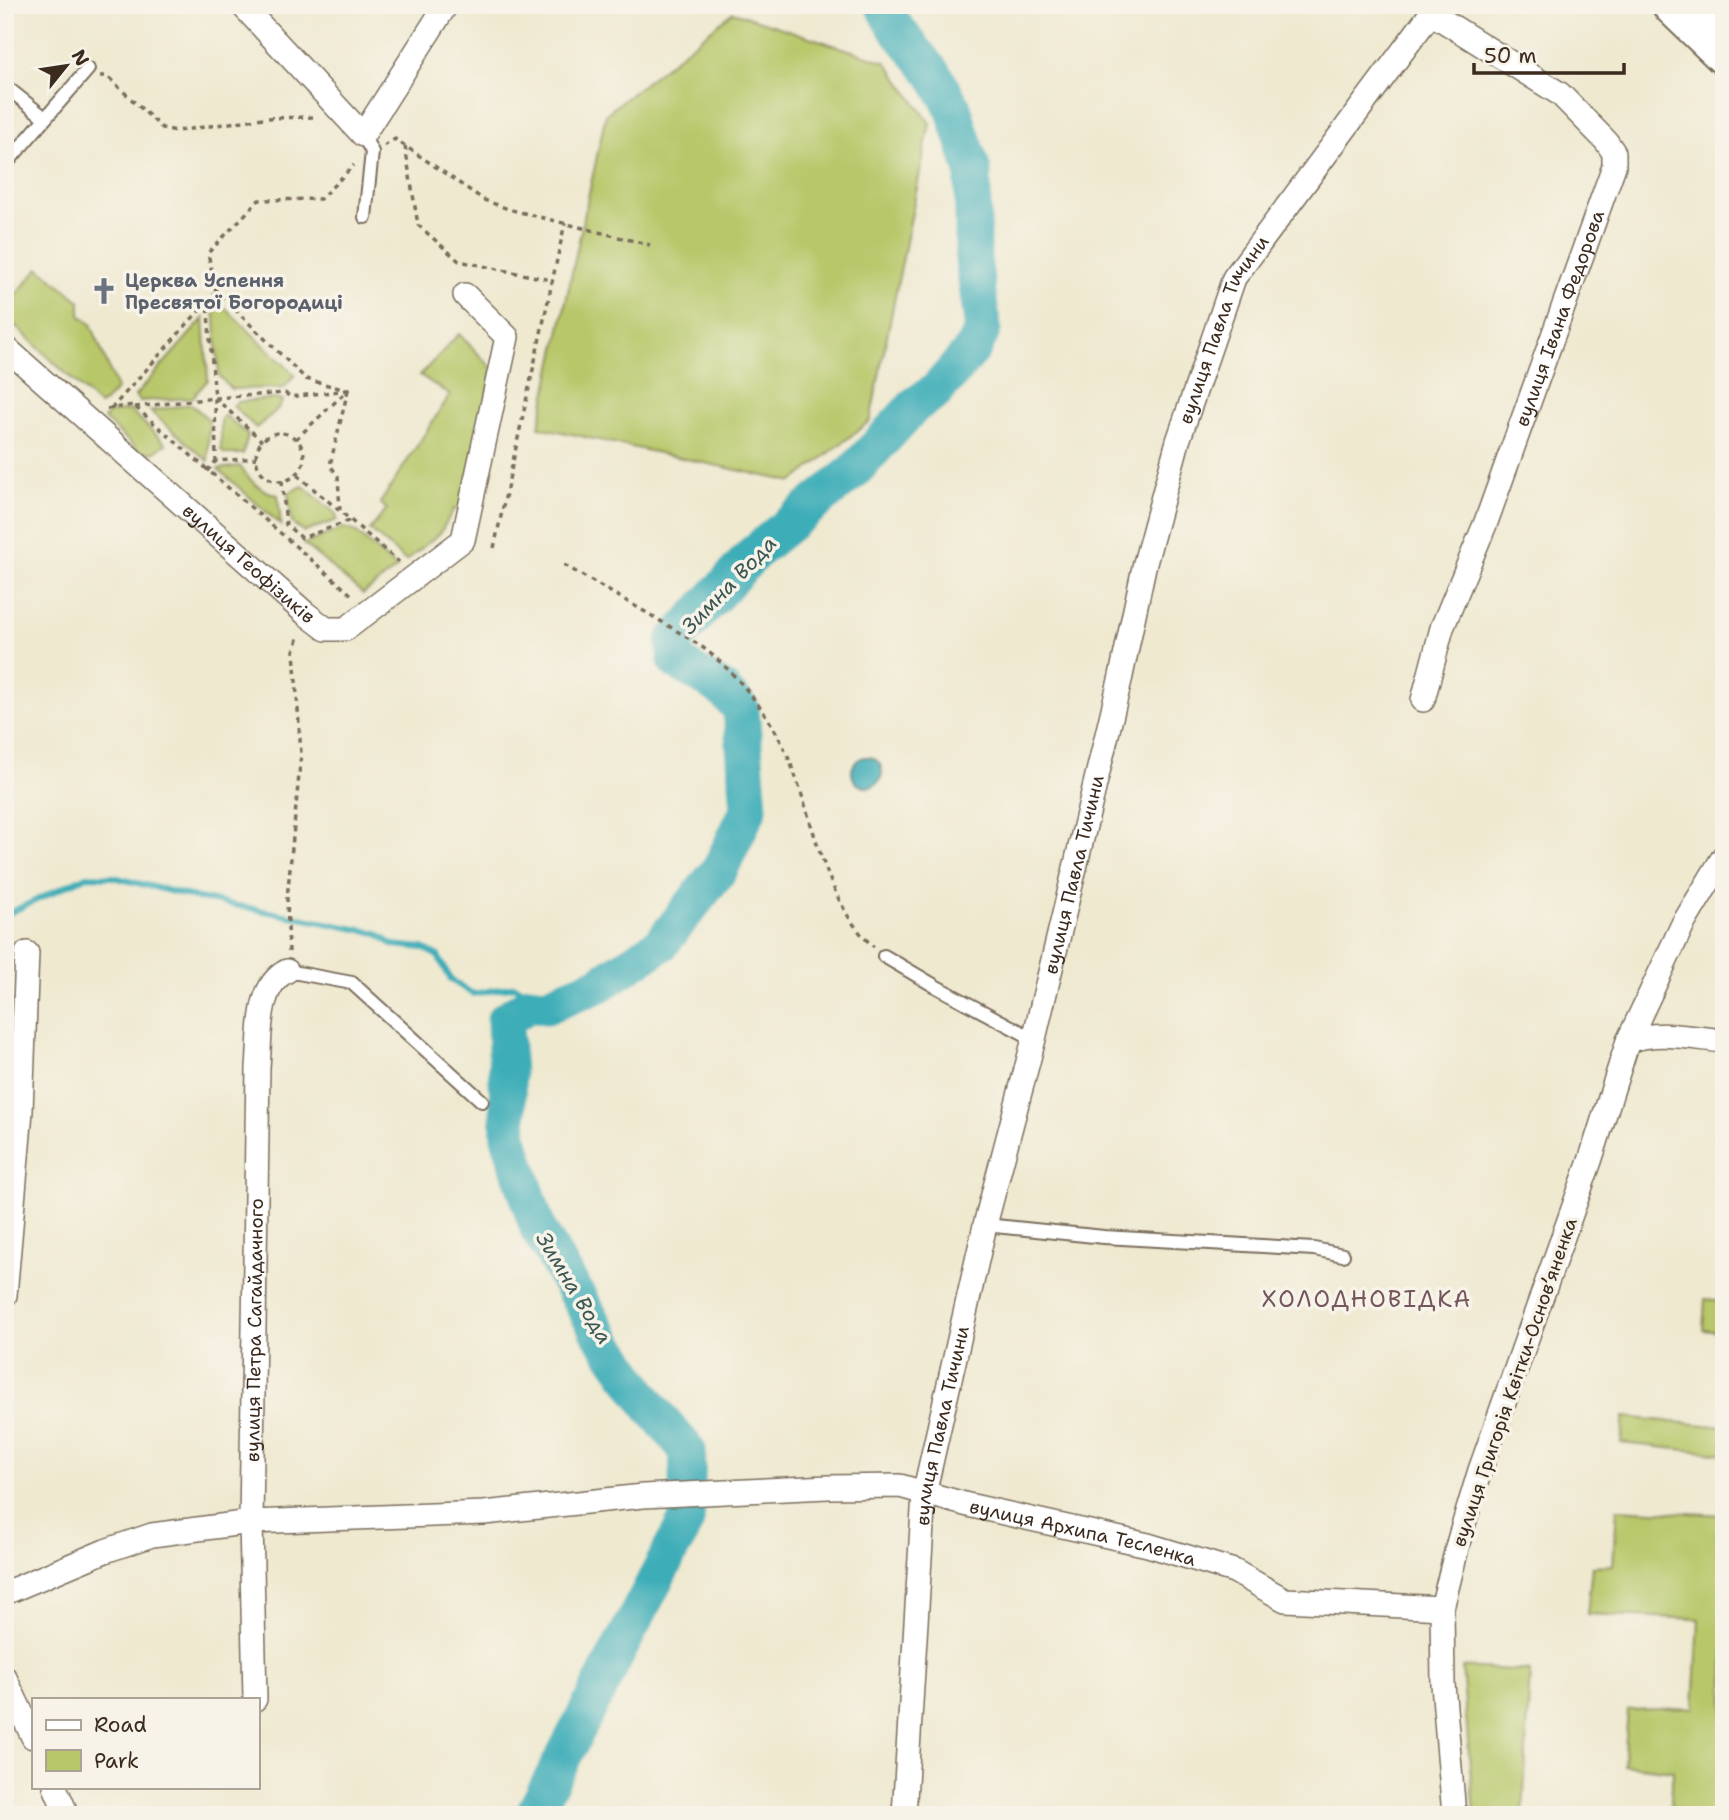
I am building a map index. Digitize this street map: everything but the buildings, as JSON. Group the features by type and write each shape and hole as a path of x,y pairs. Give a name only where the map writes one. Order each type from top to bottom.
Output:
{"highway":[{"path":"1672,5 1724,55"},
{"path":"1713,5 1724,16"}],"street":[{"path":"242,5 367,144 446,5"},
{"name":"вулиця Івана Федорова","path":"1423,700 1442,628 1486,522 1614,166 1614,153 1606,141 1560,94 1434,9"},
{"name":"вулиця Павла Тичини","path":"904,1815 923,1494 985,1225 1034,1039 1121,676 1143,567 1178,441 1234,278 1434,9"},
{"name":"вулиця Геофізиків","path":"5,347 316,621 326,629 346,629 463,540 507,337 464,295"},
{"name":"вулиця Григорія Квітки-Основʼяненка","path":"1454,1815 1443,1684 1442,1608 1459,1540 1480,1471 1590,1161 1628,1041 1683,924 1724,856"},
{"path":"5,1295 21,1111 27,953"},
{"name":"вулиця Петра Сагайдачного","path":"255,1698 251,1522 258,1067 264,1004 271,985 278,976 287,971"},
{"path":"1628,1041 1645,1035 1657,1035 1724,1041"},
{"name":"вулиця Архипа Тесленка","path":"5,1593 105,1550 152,1535 251,1522 485,1513 643,1496 900,1486 923,1494 1148,1545 1234,1571 1285,1600 1442,1608"},
{"path":"5,1678 32,1735"},
{"path":"55,1788 67,1815"}],"lane":[{"path":"5,165 45,118 91,74"},
{"path":"5,86 45,118"},
{"path":"365,217 367,144"},
{"path":"884,956 1034,1039"},
{"path":"287,971 352,983 482,1101"},
{"path":"985,1225 1104,1237 1314,1249 1343,1255"}],"path":[{"path":"91,74 107,76 162,128 177,131 263,118 324,117"},
{"path":"367,144 395,139 484,200 508,209 650,245"},
{"path":"405,146 418,225 459,261 552,280"},
{"path":"349,389 306,379 216,291 208,253 260,200 320,199 355,165"},
{"path":"494,548 565,223"},
{"path":"111,409 216,291"},
{"path":"207,302 215,398 216,461 207,471"},
{"path":"101,411 133,405 135,407 285,393 290,397 349,389"},
{"path":"296,439 349,389"},
{"path":"340,511 338,476 330,465 349,389"},
{"path":"215,398 262,440"},
{"path":"135,407 370,611"},
{"path":"282,433 296,439 304,457 297,475 282,481 264,476 256,458 262,440 282,433"},
{"path":"216,461 256,458"},
{"path":"297,475 405,567"},
{"path":"282,481 286,525 302,538 351,520"},
{"path":"564,565 703,648 734,676 768,720 785,749 831,880 847,916 861,936 884,956"},
{"path":"288,929 287,900 301,754 294,651"}],"green space":[{"path":"733,12 886,62 930,123 870,421 792,482 539,427 606,114"},
{"path":"39,268 80,301 80,315 91,324 117,389 99,405 5,316 5,307"},
{"path":"221,304 295,375 284,388 231,389 219,376 214,306"},
{"path":"204,318 208,380 192,398 140,401 135,396"},
{"path":"459,334 493,369 462,510 454,509 440,533 406,561 370,530 387,509 380,503 450,395 420,375"},
{"path":"283,400 278,409 256,428 233,406 237,402"},
{"path":"191,404 209,420 208,461 150,411"},
{"path":"130,410 166,444 153,453 139,451 104,419 109,413"},
{"path":"225,415 248,435 243,454 225,454 221,450 221,419"},
{"path":"240,466 256,485 278,495 281,525 218,469"},
{"path":"303,486 336,514 337,520 304,532 292,523 288,493"},
{"path":"343,528 354,531 397,568 363,594 304,544"},
{"path":"1705,1299 1724,1301 1724,1332 1703,1330"},
{"path":"1624,1417 1724,1427 1724,1454 1621,1443"},
{"path":"1617,1509 1724,1515 1724,1815 1670,1815 1673,1771 1624,1765 1628,1710 1694,1708 1699,1619 1587,1614 1592,1566 1613,1565"},
{"path":"1462,1667 1530,1671 1523,1815 1474,1815"}],"water":[{"path":"867,757 878,761 882,772 878,783 867,787 856,783 852,772 856,761"}],"waterway":[{"name":"Зимна Вода","path":"687,1481 688,1451 650,1406 603,1339 538,1229 509,1137 505,1020 529,1004 546,1006 598,985 661,944 720,869 749,808 741,709 721,688 676,661 674,641 755,552 854,471 915,405 936,391 974,347 983,329 973,259 973,171 953,108 934,74 896,28 883,5"},
{"path":"5,915 87,876 113,877 198,898 377,933 393,945 423,948 438,956 451,980 473,994 515,986 546,1006"},
{"name":"Зимна Вода","path":"533,1815 686,1521 687,1507"}],"place":[{"name":"Церква Успення Пресвятої Богородиці","path":"104,291"}],"district":[{"name":"ХОЛОДНОВІДКА","path":"1367,1299"}]}
